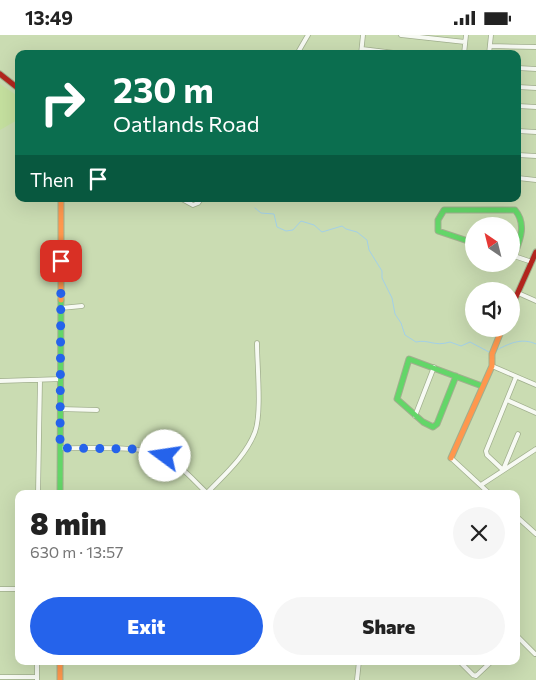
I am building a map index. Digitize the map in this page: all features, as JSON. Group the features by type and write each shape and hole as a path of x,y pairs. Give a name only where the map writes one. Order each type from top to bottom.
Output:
{"street":[{"path":"299,50 308,35"},
{"path":"361,50 363,35"},
{"path":"401,35 465,42"},
{"path":"464,50 466,35"},
{"path":"489,50 491,35"},
{"path":"490,46 536,47"},
{"path":"521,68 536,69"},
{"path":"0,74 15,86"},
{"path":"521,87 536,88"},
{"path":"521,105 536,107"},
{"path":"521,131 536,133"},
{"path":"521,155 536,156"},
{"path":"521,178 536,180"},
{"path":"60,490 61,202"},
{"path":"188,202 193,205 199,202"},
{"path":"465,240 438,231 437,225 444,210 515,210 519,217"},
{"path":"520,221 522,229 520,235"},
{"path":"520,289 536,252"},
{"path":"520,258 532,262"},
{"path":"520,294 536,301"},
{"path":"61,307 82,306"},
{"path":"486,490 451,458 492,366 492,354 499,337"},
{"path":"210,490 239,459 255,431 258,402 257,343"},
{"path":"456,376 436,426 431,427 399,401 397,396 409,359 434,367 482,386"},
{"path":"492,366 536,385"},
{"path":"416,415 434,367"},
{"path":"503,470 487,455 486,451 516,377"},
{"path":"0,381 61,379"},
{"path":"38,490 40,380"},
{"path":"507,401 536,413"},
{"path":"60,409 97,410"},
{"path":"503,470 518,435"},
{"path":"60,448 135,449 159,454 170,459 204,490"},
{"path":"481,485 536,449"},
{"path":"520,520 536,534"},
{"path":"0,589 15,589"},
{"path":"520,639 535,654"},
{"path":"0,677 37,678 37,665"},
{"path":"60,665 60,680"},
{"path":"358,680 359,665"},
{"path":"464,665 476,676 488,665"}],"shaded area":[{"path":"0,84 15,94 15,121 0,130"}],"waterway":[{"path":"255,208 261,213 274,214 277,227 286,231 293,230 301,221 314,225 322,232 342,226 357,232 367,240 369,250 382,271 382,278 392,298 395,314 401,323 405,335 416,342 425,341 440,344 450,342 461,346 470,342 489,352"},
{"path":"495,351 520,341 536,344"}],"traffic: fast":[{"path":"465,240 438,231 438,220 444,210 515,210 520,217"},
{"path":"520,218 522,226 520,236"},
{"path":"60,490 61,300"},
{"path":"456,376 437,424 433,427 423,422 397,399 409,359 482,386"}],"traffic: slow":[{"path":"61,202 61,300"},
{"path":"451,458 492,366 492,354 499,337"},
{"path":"60,665 60,680"}],"traffic: jam":[{"path":"0,74 15,86"},
{"path":"520,288 536,252"}],"route":[{"path":"61,261 60,448 135,449 165,456"}]}
